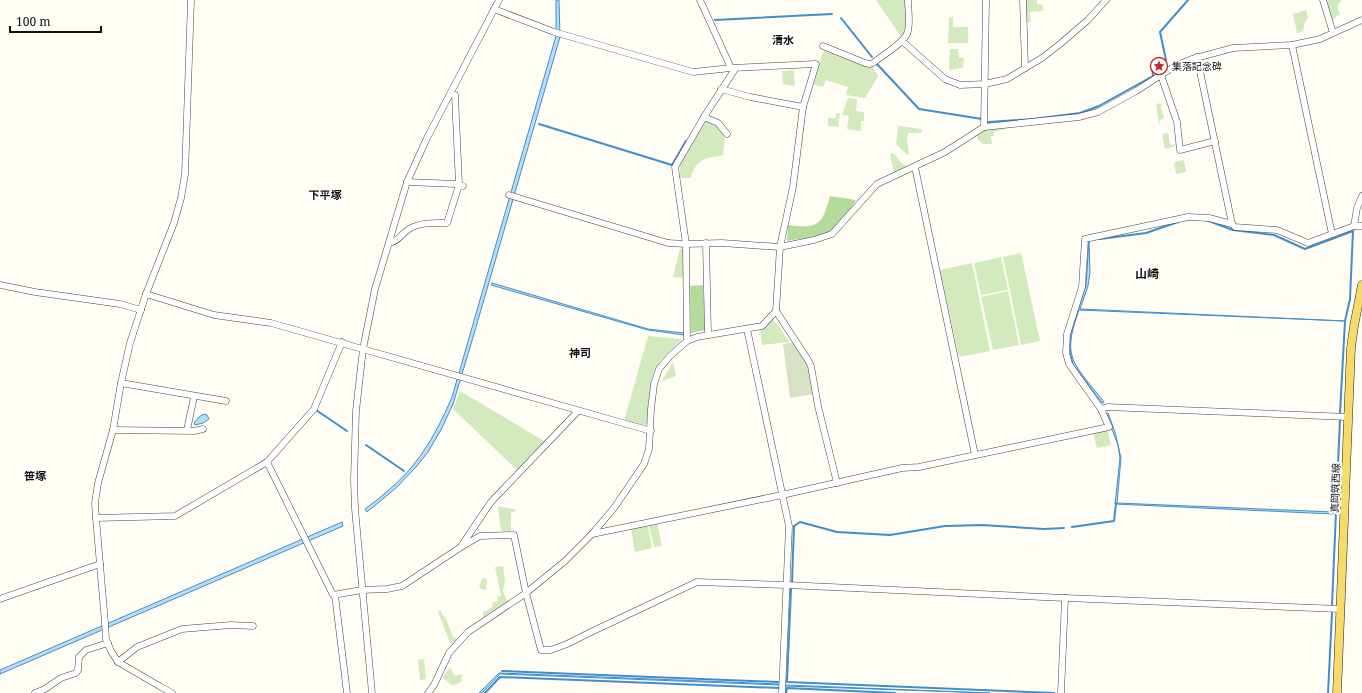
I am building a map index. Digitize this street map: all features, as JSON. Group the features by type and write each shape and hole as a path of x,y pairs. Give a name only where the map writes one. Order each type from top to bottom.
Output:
{"main road":[{"name":"真岡筑西線","path":"1337,693 1348,417 1354,326 1362,285"}],"street":[{"path":"172,693 160,690 118,662 111,650 105,626 95,503 98,483 113,430 120,383 130,343 146,294 174,223 181,198 185,174 191,0"},
{"path":"372,693 355,509 354,480 356,411 363,349 375,289 407,182 427,138 499,0"},
{"path":"700,0 733,69"},
{"path":"823,46 870,64 873,63 902,40 907,33 909,24 908,0"},
{"path":"984,127 986,0"},
{"path":"1023,0 1025,68"},
{"path":"902,40 945,79 960,85 985,84 1007,79 1060,44 1088,20 1106,0"},
{"path":"1323,0 1333,33"},
{"path":"494,9 554,32 693,72 816,64 803,107 793,187 780,247 776,311 808,360 837,483"},
{"path":"509,195 668,243 722,243 780,247 814,240 832,234 877,184 945,152 984,127 1079,117 1098,112 1136,91 1175,66 1197,57 1233,48 1292,45 1320,38 1362,20"},
{"path":"1292,45 1332,234"},
{"path":"1197,57 1232,224"},
{"path":"687,341 686,244 675,166 733,69"},
{"path":"1161,75 1177,122 1180,150 1215,140"},
{"path":"722,89 750,97 803,107"},
{"path":"389,243 394,242 409,229 422,224 447,223 461,185 455,95"},
{"path":"704,117 718,123 727,134"},
{"path":"915,167 976,455"},
{"path":"407,182 461,185"},
{"path":"1354,226 1357,208 1362,196"},
{"path":"592,534 782,495 902,468 919,467 1109,427 1101,409 1074,373 1069,364 1066,353 1067,334 1082,287 1085,239 1188,217 1209,218 1232,224 1235,227 1276,230 1308,243 1354,226 1362,226"},
{"path":"706,243 708,334"},
{"path":"0,285 35,292 120,304 141,310"},
{"path":"146,294 214,315 271,323 342,342 578,411 651,430"},
{"path":"428,693 434,686 449,653 468,632 526,593 565,561 592,534 614,508 644,464 650,449 651,409 654,384 659,369 670,356 687,341 708,334 762,326 776,311"},
{"path":"747,329 789,526 782,693"},
{"path":"96,518 175,516 267,462 314,409 342,342"},
{"path":"120,383 226,401"},
{"path":"187,430 194,396"},
{"path":"1101,409 1107,407 1348,417"},
{"path":"461,546 491,502 578,411"},
{"path":"113,430 194,431 203,429"},
{"path":"267,462 333,595 362,590 388,589 402,586 461,546 480,536 514,535 526,593 542,650 551,650 567,644 697,582 1341,609"},
{"path":"0,599 100,564"},
{"path":"336,595 347,693"},
{"path":"1061,693 1065,598"},
{"path":"118,662 137,647 182,629 231,625 253,626"},
{"path":"34,693 45,689 61,678 76,673 78,670 79,657 86,650 108,642"}],"green space":[{"path":"876,0 906,0 906,33 902,38"},
{"path":"1026,0 1037,0 1037,4 1043,5 1043,11 1030,12 1031,22 1026,22"},
{"path":"1326,0 1341,0 1338,4 1340,14 1332,20"},
{"path":"1306,10 1308,18 1305,22 1303,31 1297,33 1293,14"},
{"path":"953,17 953,27 968,27 968,43 948,43 949,18"},
{"path":"950,49 958,49 959,58 964,58 963,68 949,70"},
{"path":"825,50 871,65 878,76 865,98 846,95 848,87 826,80 823,87 814,85 822,54"},
{"path":"1165,61 1166,64 1156,70 1155,76 1153,77 1152,66"},
{"path":"794,70 795,86 783,84 782,71"},
{"path":"848,98 857,99 856,111 864,112 864,121 861,121 861,131 847,129 849,116 842,115"},
{"path":"1162,103 1161,108 1164,118 1160,120 1159,125 1156,104"},
{"path":"836,113 840,113 838,127 828,126 828,118 836,118"},
{"path":"706,121 717,126 725,135 723,155 702,160 693,171 691,178 680,178 680,165"},
{"path":"898,126 922,129 921,133 908,133 907,138 909,155 896,144"},
{"path":"1003,126 1004,129 994,132 994,136 991,136 992,144 983,144 978,140 977,134 985,128"},
{"path":"1168,133 1170,145 1178,145 1165,149 1162,134"},
{"path":"892,153 901,163 907,166 894,173 890,154"},
{"path":"1184,160 1186,172 1176,174 1174,162"},
{"path":"830,196 856,200 836,228 817,236 787,241 788,225 807,226 818,223 824,213"},
{"path":"680,249 683,249 684,278 673,277"},
{"path":"1021,253 1040,341 1021,345 1003,257"},
{"path":"1001,257 1008,290 981,295 974,263"},
{"path":"972,263 990,351 959,357 940,270"},
{"path":"703,285 705,330 691,333 690,286"},
{"path":"1008,291 1019,345 993,350 981,297"},
{"path":"773,320 789,342 762,345 760,329"},
{"path":"648,336 682,339 660,361 656,368 651,383 648,424 643,425 624,421"},
{"path":"794,342 806,360 810,370 813,394 790,398 783,344"},
{"path":"673,362 676,376 662,381"},
{"path":"460,391 544,442 517,470 453,409"},
{"path":"1107,429 1111,445 1097,448 1093,432"},
{"path":"498,506 517,510 511,513 511,531 501,531"},
{"path":"657,523 662,546 654,547 649,525"},
{"path":"648,526 652,548 635,552 631,529"},
{"path":"503,566 505,580 503,591 507,601 483,617 483,612 493,607 492,603 498,601 497,597 501,596 495,567"},
{"path":"483,578 487,579 486,590 481,589 479,586"},
{"path":"440,610 444,617 445,616 453,637 458,639 451,645 438,612"},
{"path":"424,659 426,679 420,680 418,660"},
{"path":"450,667 455,676 462,674 461,682 452,686 443,677"}],"water":[{"path":"556,0 559,0 560,37 453,404 442,428 428,452 396,488 367,512 365,509 386,493 402,478 420,457 441,422 452,397 556,36"},
{"path":"1089,241 1090,272 1088,286 1080,309 1345,321 1079,310 1072,334 1071,353 1078,369 1104,402 1102,403 1073,364 1070,351 1071,333 1086,285"},
{"path":"492,283 648,329 684,333 684,335 648,330 491,285"},
{"path":"1108,413 1115,432 1118,445 1106,414"},
{"path":"204,414 207,415 209,419 203,423 195,425 194,423"},
{"path":"1118,445 1121,458 1117,503 1334,512 1333,514 1115,504 1120,458"},
{"path":"342,522 343,526 0,674 0,670"},
{"path":"499,673 779,685 500,674 482,693 479,693"},
{"path":"785,685 990,693 785,686"}],"waterway":[{"path":"988,122 1033,119 1080,113 1099,106 1153,76 1152,66 1166,60 1160,32 1188,0"},
{"path":"715,20 832,14"},
{"path":"841,18 872,57"},
{"path":"876,63 919,109 982,119"},
{"path":"539,124 672,165 686,141"},
{"path":"1206,220 1233,230 1274,235 1305,249 1353,231 1350,299 1345,321 1340,413"},
{"path":"1100,239 1146,233 1178,222"},
{"path":"316,410 347,431"},
{"path":"1332,605 1340,419"},
{"path":"366,445 404,471"},
{"path":"1072,527 1114,521 1116,503"},
{"path":"792,583 794,526 800,522 837,532 890,535 945,526 982,525 1044,529 1064,528"},
{"path":"791,589 787,682 1054,693"},
{"path":"1328,693 1332,613"},
{"path":"502,671 778,682"},
{"path":"485,693 500,677 779,688"},
{"path":"786,693 787,688 895,693"}],"place":[{"name":"集落記念碑","path":"1159,66"}],"district":[{"name":"清水","path":"783,39"},
{"name":"下平塚","path":"325,194"},
{"name":"山崎","path":"1147,273"},
{"name":"神司","path":"580,352"},
{"name":"笹塚","path":"35,475"}]}
